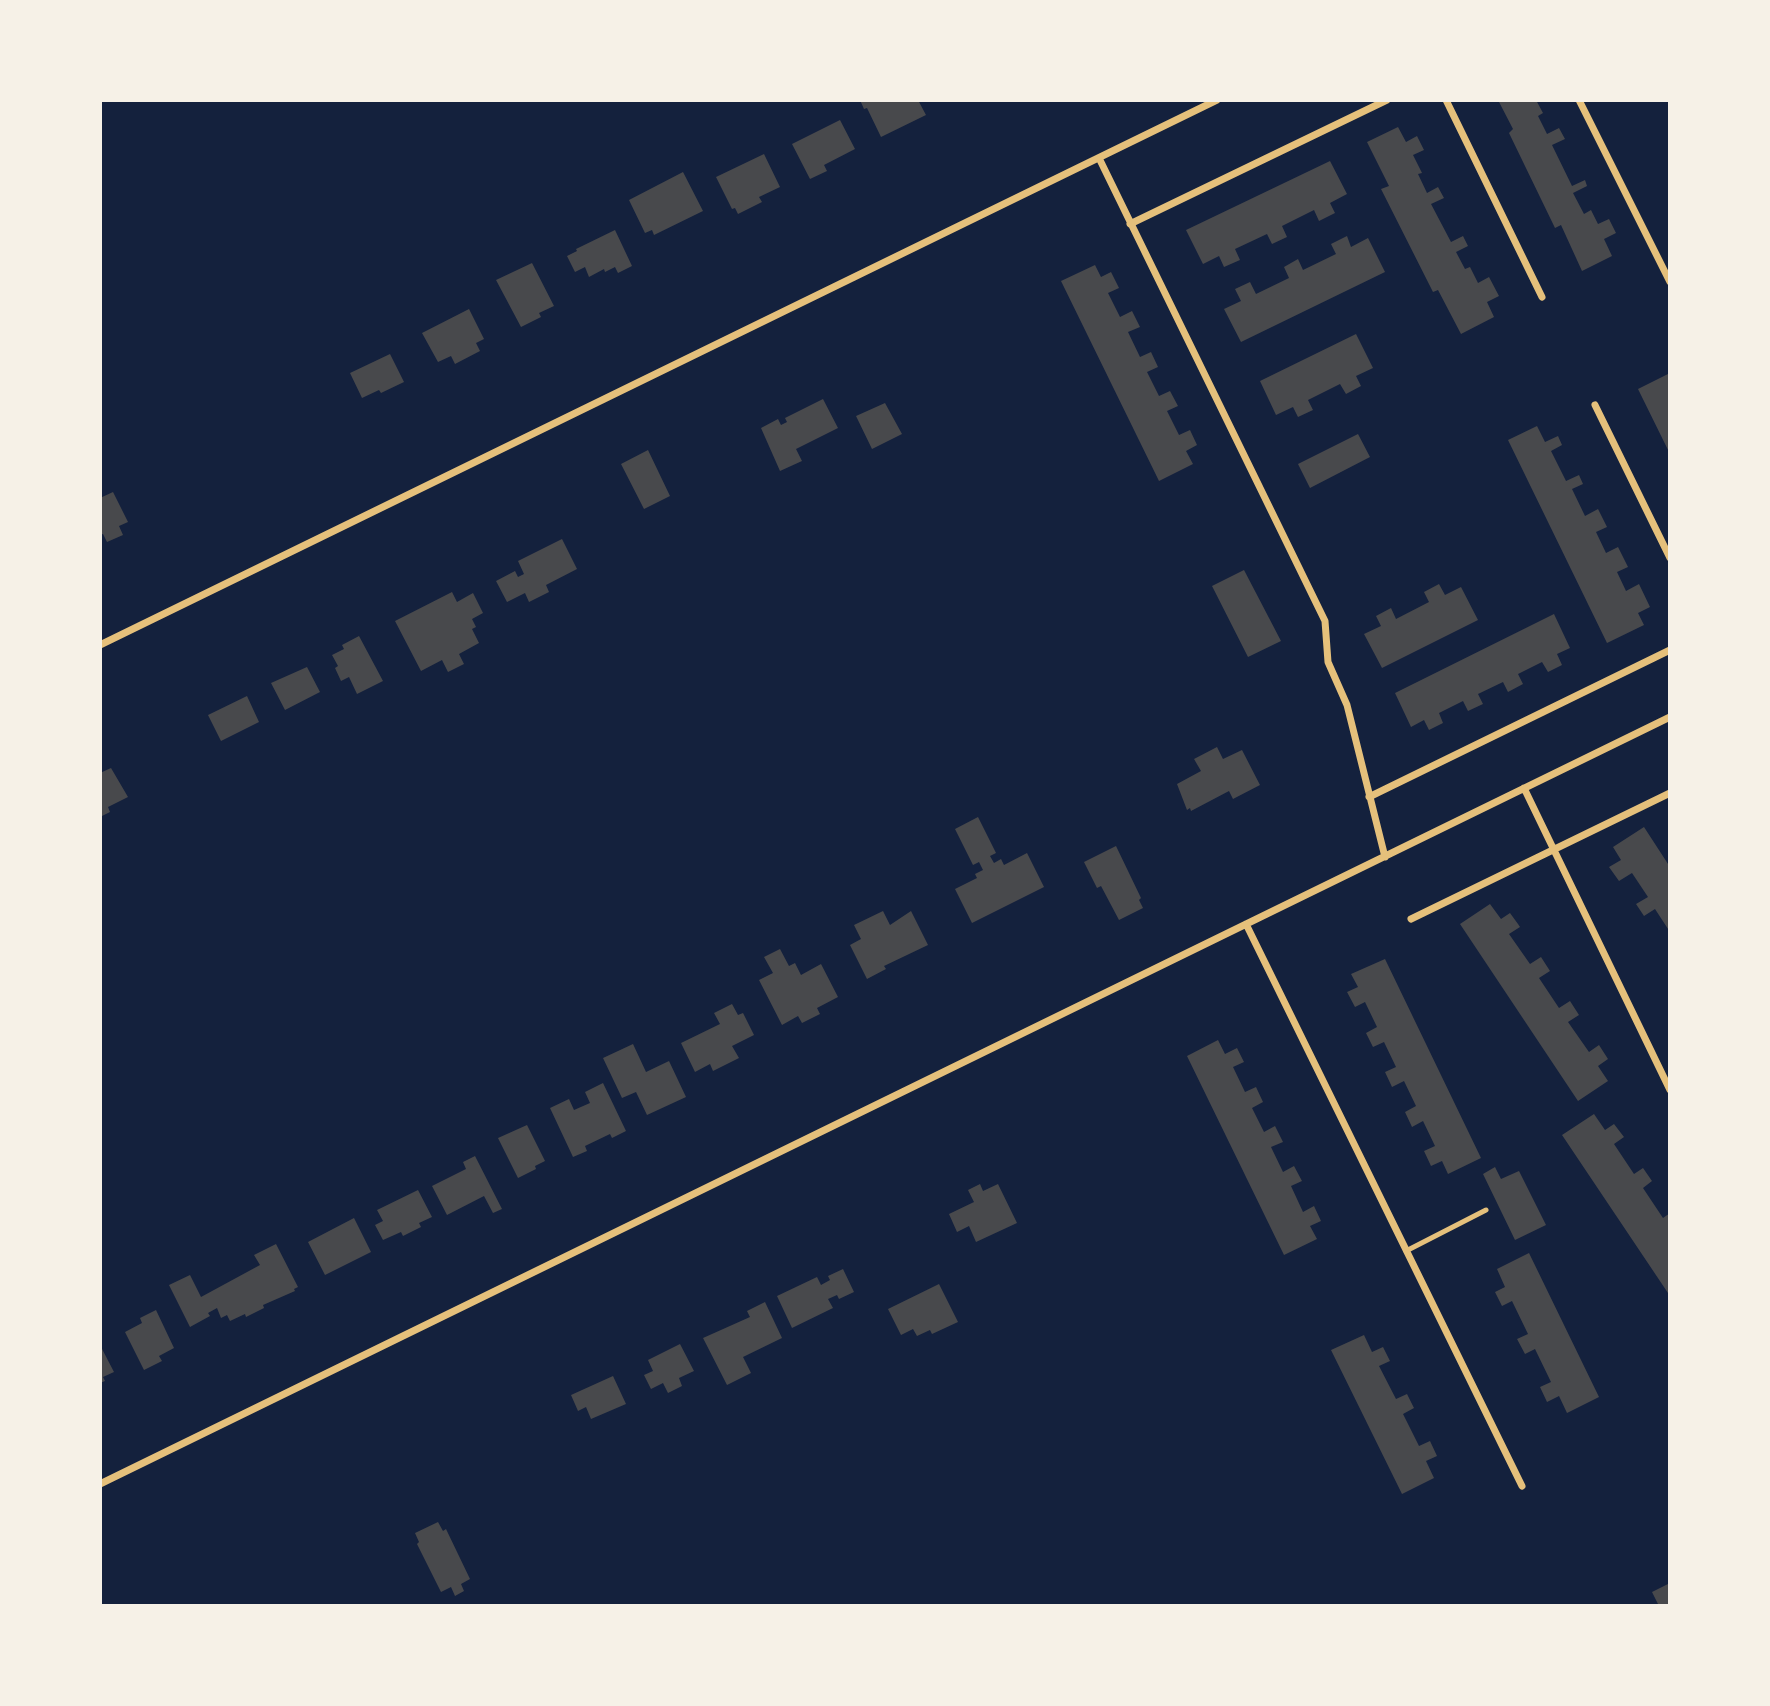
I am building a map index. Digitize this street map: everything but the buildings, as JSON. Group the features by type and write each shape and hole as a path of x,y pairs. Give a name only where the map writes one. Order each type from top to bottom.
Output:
{"street":[{"path":"100,646 1217,100"},
{"path":"1130,224 1387,100"},
{"path":"1446,100 1542,297"},
{"path":"1579,100 1670,282"},
{"path":"1098,158 1325,621 1328,662 1347,705 1384,857"},
{"path":"1595,405 1670,558"},
{"path":"1369,797 1670,649"},
{"path":"100,1484 1670,717"},
{"path":"1524,788 1670,1090"},
{"path":"1411,919 1670,793"},
{"path":"1246,924 1522,1486"}],"lane":[{"path":"1406,1251 1486,1210"}]}
